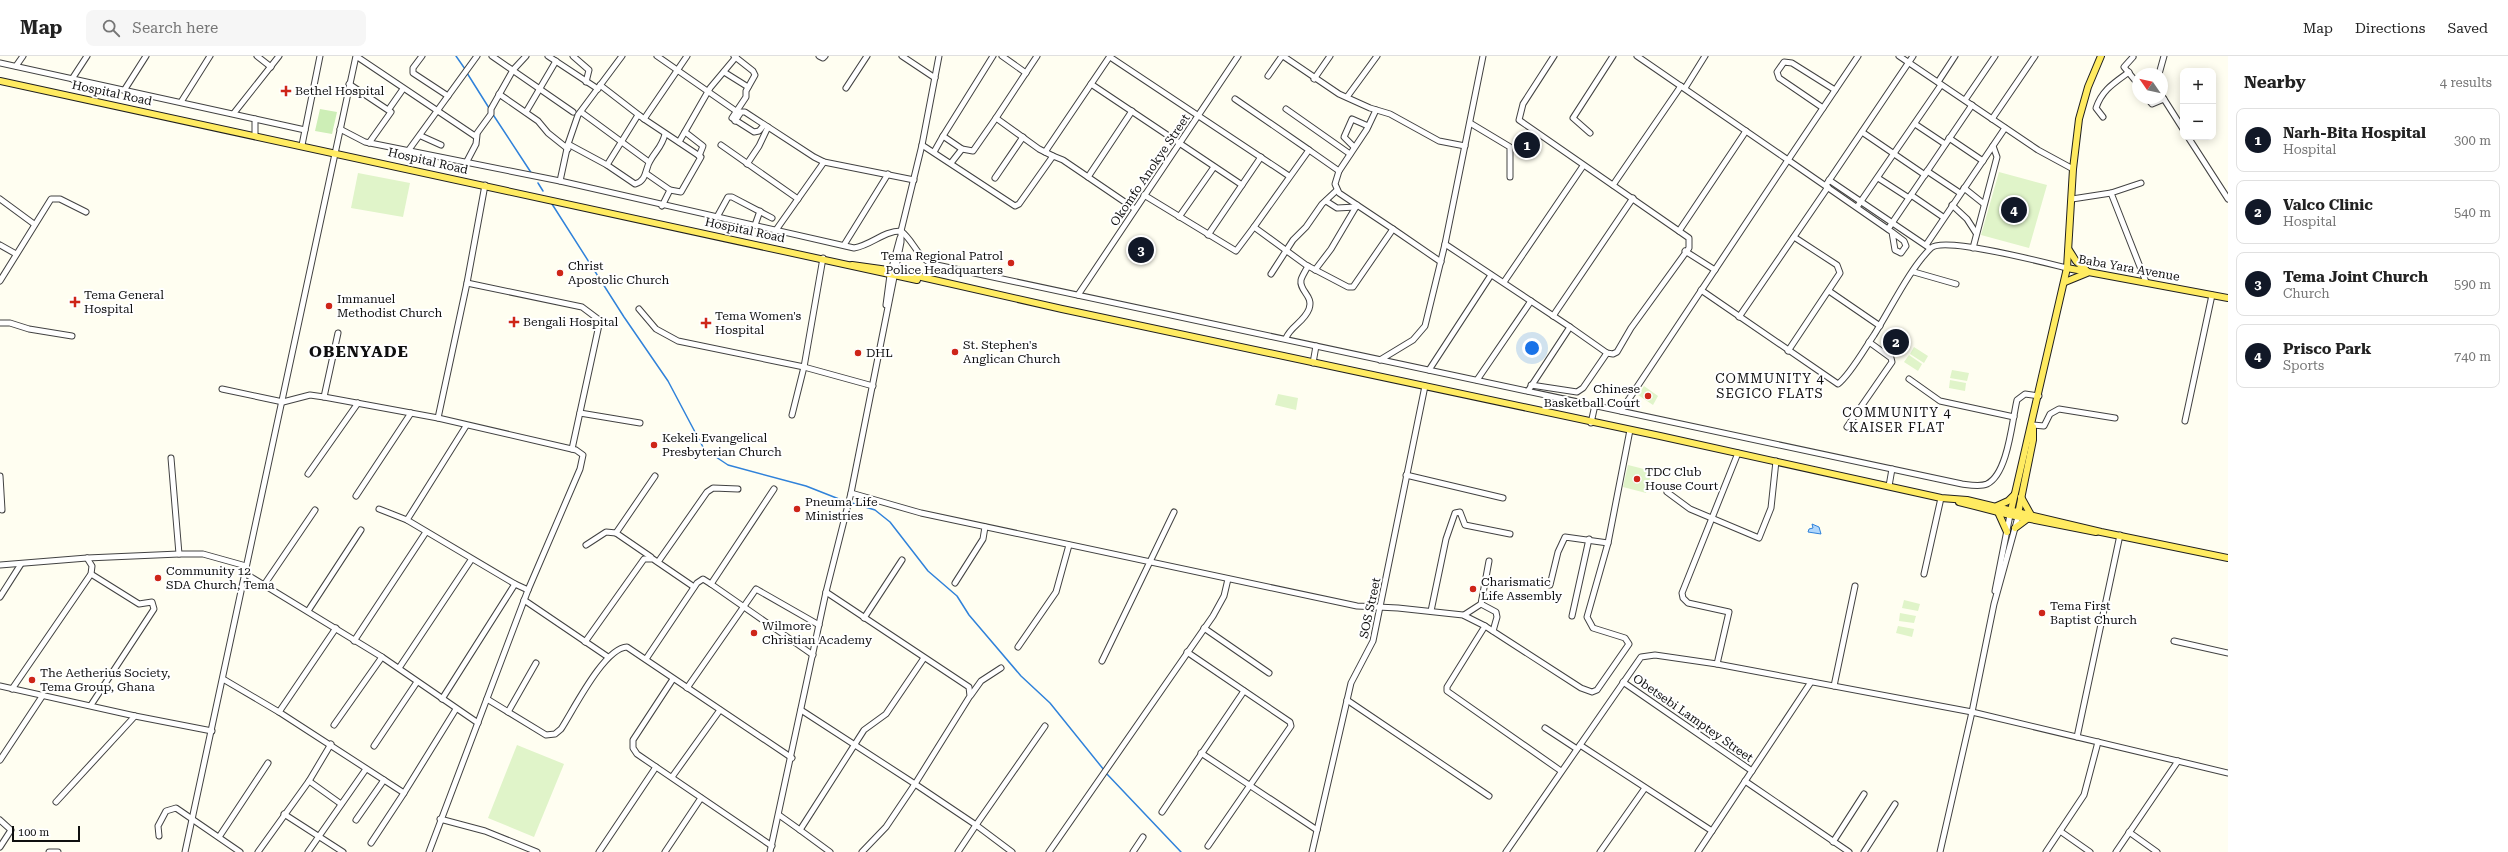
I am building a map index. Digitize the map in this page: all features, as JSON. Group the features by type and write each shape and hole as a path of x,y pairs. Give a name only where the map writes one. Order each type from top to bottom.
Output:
{"main road":[{"path":"2067,268 2073,169 2079,119 2088,87 2101,56"},
{"name":"Hospital Road","path":"0,81 852,265 931,280 1591,423 1738,453 2029,517 2228,558"},
{"path":"2069,250 2076,262 2091,272"},
{"name":"Baba Yara Avenue","path":"2011,512 2018,495 2067,268 2228,298"},
{"path":"2064,282 2091,272"},
{"path":"2007,532 1997,509 2018,495 2029,517 2015,528"},
{"name":"Baba Yara Avenue","path":"2018,495 2018,514"}],"street":[{"path":"16,66 23,56"},
{"path":"72,79 87,56"},
{"path":"124,89 146,56"},
{"path":"181,102 210,56"},
{"path":"257,56 271,67"},
{"path":"234,113 279,56"},
{"path":"302,145 320,56"},
{"path":"184,852 246,574 246,566 283,402 334,152 356,56 473,135 477,135"},
{"path":"422,56 413,68 413,73 448,96"},
{"path":"408,151 438,112 477,56"},
{"path":"492,56 573,112"},
{"path":"466,163 476,144 477,135 499,94 513,70 526,56"},
{"path":"548,56 586,82 599,87 699,156"},
{"path":"526,112 539,88 560,56"},
{"path":"573,56 589,70 586,82"},
{"path":"560,181 568,147 581,112 622,56"},
{"path":"656,56 736,111"},
{"path":"642,117 687,56"},
{"path":"819,56 823,58 826,56"},
{"path":"846,88 867,56"},
{"path":"902,56 935,78"},
{"path":"770,852 792,758 826,592 851,493 887,312 892,273 922,145 939,56"},
{"path":"934,152 948,124 993,56"},
{"path":"1002,56 1026,73"},
{"path":"943,136 962,149 973,151 1037,56"},
{"path":"1268,76 1284,56 1314,79 1347,97 1376,110 1390,114 1439,141 1465,146"},
{"path":"1314,79 1330,56"},
{"path":"1347,97 1377,56"},
{"path":"1380,360 1413,340 1423,330 1445,244 1483,56"},
{"path":"1445,244 1504,282 1607,353 1611,354 1618,352 1631,328 1690,246 1690,240 1679,231 1633,198 1583,166 1518,119 1523,104 1554,56"},
{"path":"1590,133 1573,118 1613,56"},
{"path":"1637,56 1890,230 1892,223 1972,105"},
{"path":"1613,185 1705,56"},
{"path":"1621,411 1858,56"},
{"path":"1899,56 2055,161 2073,169"},
{"path":"1739,317 1794,237 1827,186 1829,180 1914,56"},
{"path":"1857,207 1915,124 1955,56"},
{"path":"1965,100 1995,56"},
{"path":"1992,119 2035,56"},
{"path":"2161,68 2164,56"},
{"path":"679,142 708,92 735,57 755,73 748,87 746,97 732,118 756,133 766,126"},
{"path":"1045,152 1109,57 1199,115 1289,176"},
{"name":"Okomfo Anokye Street","path":"1078,295 1199,115 1236,57"},
{"path":"2132,76 2125,65 2133,57"},
{"path":"1824,108 1779,78 1777,72 1784,62 1792,63 1835,90"},
{"path":"0,63 234,113 305,130"},
{"path":"724,72 748,87"},
{"path":"2103,117 2096,108 2101,95 2108,87 2129,72"},
{"path":"350,84 389,110"},
{"path":"1091,84 1242,186"},
{"path":"369,143 390,116 389,110 403,89"},
{"path":"499,94 526,112 568,147 607,165 635,184 647,174 649,162 663,144 666,134"},
{"path":"1235,99 1339,171"},
{"path":"2167,104 2180,124"},
{"path":"1286,109 1350,154"},
{"path":"1376,110 1368,126 1339,171 1335,184 1337,190 1356,206 1441,262"},
{"path":"735,121 743,111 824,162 914,180"},
{"path":"1088,177 1132,111"},
{"path":"581,112 649,162"},
{"path":"607,165 638,115 642,117"},
{"path":"996,118 1045,152 1088,177 1135,209"},
{"path":"255,119 255,135"},
{"path":"1354,147 1344,137 1349,122 1352,119 1368,126"},
{"path":"1470,123 1510,147 1510,177"},
{"path":"1915,124 1945,144"},
{"path":"748,164 759,146 766,126"},
{"path":"1926,245 2005,128"},
{"path":"340,129 369,143 560,181 662,206 755,225 854,248 863,247 886,233 901,231 907,236 922,258 932,264 1286,338 1380,360 1969,485 1989,483 2000,469 2019,397 2025,394 2039,396"},
{"path":"1679,231 1746,131"},
{"path":"647,174 670,190 681,192 701,160 699,156 703,146 685,132"},
{"path":"1862,132 1894,154 1960,193"},
{"path":"420,136 441,145"},
{"path":"995,178 1023,137"},
{"path":"1949,138 1983,161"},
{"path":"2190,140 2228,199"},
{"path":"721,145 798,199"},
{"path":"922,145 1015,206 1019,204 1052,156"},
{"path":"1973,248 1997,156 1993,146"},
{"path":"951,163 962,149"},
{"path":"1144,195 1208,235 1238,251 1244,239 1309,150"},
{"path":"1208,235 1260,157"},
{"path":"776,230 824,162"},
{"path":"1504,282 1583,166"},
{"path":"1179,217 1214,167"},
{"path":"844,245 888,174"},
{"path":"1878,178 1944,218"},
{"path":"1829,180 1931,248"},
{"path":"2072,199 2111,193 2141,183"},
{"path":"438,418 468,283 485,186"},
{"path":"1964,188 1984,204"},
{"path":"662,206 670,190"},
{"path":"1271,274 1286,249 1337,190"},
{"path":"2111,193 2146,282"},
{"path":"717,217 728,197 732,196 772,218"},
{"path":"0,281 47,202 54,198 86,212"},
{"path":"1553,316 1633,198"},
{"path":"0,199 34,224"},
{"path":"1326,201 1337,208 1356,206"},
{"path":"1952,205 1967,219 1976,233"},
{"path":"1315,270 1331,249 1356,206"},
{"path":"755,225 760,211"},
{"path":"1254,227 1308,266 1348,287 1353,287 1393,229"},
{"path":"1788,351 1840,275 1839,268 1794,237"},
{"path":"1701,290 1838,384 1880,326 1931,248 1941,244 1973,248 2067,268"},
{"path":"0,245 16,254"},
{"path":"1685,251 1715,270"},
{"path":"792,416 804,367 823,258"},
{"path":"1286,338 1289,331 1305,316 1309,308 1310,302 1302,287 1301,280 1308,266"},
{"path":"1914,272 1956,284"},
{"path":"1429,370 1491,275"},
{"path":"468,283 582,307 594,314 599,325 572,449"},
{"path":"1830,291 1880,326"},
{"path":"2185,421 2212,295"},
{"path":"1477,380 1531,301"},
{"path":"639,309 656,329 678,341 804,367 873,386"},
{"path":"0,323 10,323 29,329 72,336"},
{"path":"1528,391 1570,327"},
{"path":"324,397 338,333"},
{"path":"1847,427 1892,362 1891,358 1869,342"},
{"path":"1312,363 1316,346"},
{"path":"1531,385 1577,392 1583,388 1607,353"},
{"path":"1909,379 1940,401 2014,417"},
{"name":"SOS Street","path":"1312,852 1347,700 1354,676 1371,647 1425,386"},
{"path":"222,389 283,402 310,395 358,403 438,418 466,426 572,449 582,454 583,462 524,600 440,819 429,852"},
{"path":"308,474 358,403"},
{"path":"1591,423 1595,405"},
{"path":"2033,425 2044,426 2050,414 2059,409 2115,418"},
{"path":"356,496 411,413"},
{"path":"580,413 640,423"},
{"path":"407,520 466,426"},
{"path":"851,493 922,513 1150,563 1357,606 1431,611 1464,616 1485,626 1581,688 1595,692 1629,644 1625,638 1593,628 1587,617 1608,543 1630,430"},
{"path":"1717,664 1729,612 1688,603 1684,600 1682,594 1710,516 1738,453"},
{"path":"171,458 179,554"},
{"path":"1667,492 1690,509 1710,516 1759,538 1771,508 1776,462"},
{"path":"1889,486 1892,469"},
{"path":"1406,475 1503,498"},
{"path":"0,476 2,510"},
{"path":"616,532 655,476"},
{"path":"655,561 707,492 713,488 738,489"},
{"path":"711,584 774,489"},
{"path":"1924,574 1941,498"},
{"path":"379,509 407,520 471,560 528,590"},
{"path":"264,585 314,510"},
{"path":"1102,661 1174,512"},
{"path":"1431,611 1446,539 1455,513 1460,512 1466,525 1510,534"},
{"path":"1940,852 1972,712 2011,512"},
{"path":"1994,604 2018,514"},
{"path":"955,583 983,539 985,527"},
{"path":"308,611 361,530"},
{"path":"354,641 426,532"},
{"path":"586,544 606,532 616,532 655,561 694,587"},
{"path":"1550,585 1564,538 1569,536 1608,543"},
{"path":"2077,737 2120,536"},
{"path":"1572,616 1589,539"},
{"path":"1018,647 1056,592 1069,545"},
{"path":"0,565 87,558 203,554 246,566"},
{"path":"12,689 91,574 92,566 87,558"},
{"path":"585,642 640,563 648,558 655,561"},
{"path":"399,668 471,560"},
{"path":"864,618 902,560"},
{"path":"1464,616 1467,611 1480,604 1489,561"},
{"path":"0,597 21,564"},
{"path":"91,574 139,604 152,602 154,609 91,705"},
{"path":"246,574 382,657 478,723"},
{"path":"646,659 694,587 703,579 813,656"},
{"path":"1049,852 1204,628 1224,596 1228,579"},
{"path":"442,699 516,584"},
{"path":"1834,686 1855,586"},
{"path":"687,688 756,589 819,625"},
{"path":"826,592 969,687 970,696"},
{"path":"524,600 608,657"},
{"path":"1480,604 1496,612 1497,617 1493,632"},
{"path":"1485,626 1447,687 1447,691 1561,771"},
{"path":"279,712 336,628"},
{"path":"1204,628 1269,673"},
{"path":"2174,641 2228,653"},
{"path":"487,699 546,735 555,734 561,729 608,657 621,648 627,647 646,659 672,679 792,758"},
{"path":"1187,652 1290,722 1292,726 1208,846"},
{"path":"1506,852 1638,659 1648,655 1717,664 1972,712 2228,773"},
{"path":"334,725 382,657"},
{"path":"800,830 864,730 886,714 924,658"},
{"path":"508,712 536,663"},
{"path":"862,852 886,827 981,681 1001,668"},
{"path":"223,679 331,744 366,769 404,793"},
{"path":"672,679 633,740 633,748 637,754 772,846"},
{"path":"374,746 417,682"},
{"name":"Obetsebi Lamptey Street","path":"1623,682 1752,771"},
{"path":"1698,852 1811,682"},
{"path":"0,686 135,716 212,730"},
{"path":"1162,812 1244,691"},
{"path":"0,760 43,695"},
{"path":"1347,700 1489,796"},
{"path":"371,843 456,709"},
{"path":"672,777 720,710"},
{"path":"801,710 976,825 1012,852"},
{"path":"56,802 135,716"},
{"path":"958,852 1044,726"},
{"path":"1545,728 1712,831"},
{"path":"2046,852 2084,795 2098,742"},
{"path":"258,852 309,781 331,744"},
{"path":"1201,753 1317,830"},
{"path":"2116,852 2178,761"},
{"path":"219,837 268,763"},
{"path":"599,852 656,767"},
{"path":"308,852 366,769"},
{"path":"356,820 384,780"},
{"path":"309,781 341,804"},
{"path":"1745,781 1849,852"},
{"path":"1600,852 1644,788"},
{"path":"1833,842 1864,794"},
{"path":"665,852 701,798"},
{"path":"1864,852 1895,804"},
{"path":"159,836 158,826 166,811 176,808 240,852"},
{"path":"284,814 343,852"},
{"path":"779,815 830,852"},
{"path":"440,819 484,831 537,852"},
{"path":"0,820 11,830 0,847"},
{"path":"2060,831 2090,852"},
{"path":"2129,832 2157,852"},
{"path":"1133,852 1143,837"},
{"path":"523,852 525,846"},
{"path":"49,852 58,852"}],"green space":[{"path":"320,109 337,112 332,134 315,131"},
{"path":"1999,172 2047,185 2029,248 1981,235"},
{"path":"358,173 410,183 403,217 351,208"},
{"path":"1914,347 1928,356 1924,363 1910,354"},
{"path":"1909,355 1922,364 1918,371 1904,362"},
{"path":"1952,370 1969,373 1967,381 1950,378"},
{"path":"1950,380 1966,383 1965,391 1949,388"},
{"name":"Chinese Basketball Court","path":"1644,386 1658,396 1653,405 1638,395"},
{"path":"1278,394 1298,398 1296,410 1275,405"},
{"name":"TDC Club House Court","path":"1628,465 1652,471 1646,493 1623,487"},
{"path":"1904,600 1920,604 1918,611 1902,608"},
{"path":"1900,613 1916,616 1914,623 1899,621"},
{"path":"1898,626 1914,629 1912,637 1896,633"},
{"path":"517,745 564,764 534,837 488,818"}],"water":[{"path":"1812,524 1819,527 1821,534 1808,532 1809,529 1813,528"}],"waterway":[{"path":"456,56 465,69"},
{"path":"467,73 489,108"},
{"path":"492,113 532,174"},
{"path":"538,183 543,191"},
{"path":"552,204 624,317 668,381 704,449 728,465 806,486 839,499"},
{"path":"852,503 875,510 890,522 928,571 957,596 969,615 1021,676 1050,703 1104,770"},
{"path":"1106,773 1181,852"}],"place":[{"name":"Bethel Hospital","path":"286,91"},
{"name":"Narh-Bita Hospital","path":"1527,145"},
{"name":"Prisco Park","path":"2014,210"},
{"name":"Tema Joint Church","path":"1141,250"},
{"name":"Tema Regional Patrol Police Headquarters","path":"1011,263"},
{"name":"Christ Apostolic Church","path":"560,273"},
{"name":"Tema General Hospital","path":"75,302"},
{"name":"Immanuel Methodist Church","path":"329,306"},
{"name":"Bengali Hospital","path":"514,322"},
{"name":"Tema Women's Hospital","path":"706,323"},
{"name":"Valco Clinic","path":"1896,342"},
{"name":"St. Stephen's Anglican Church","path":"955,352"},
{"name":"DHL","path":"858,353"},
{"name":"Chinese Basketball Court","path":"1648,396"},
{"name":"Kekeli Evangelical Presbyterian Church","path":"654,445"},
{"name":"TDC Club House Court","path":"1637,479"},
{"name":"Pneuma Life Ministries","path":"797,509"},
{"name":"Community 12 SDA Church, Tema","path":"158,578"},
{"name":"Charismatic Life Assembly","path":"1473,589"},
{"name":"Tema First Baptist Church","path":"2042,613"},
{"name":"Wilmore Christian Academy","path":"754,633"},
{"name":"The Aetherius Society, Tema Group, Ghana","path":"32,680"}],"district":[{"name":"OBENYADE","path":"359,351"},
{"name":"COMMUNITY 4 SEGICO FLATS","path":"1770,386"},
{"name":"COMMUNITY 4 KAISER FLAT","path":"1897,420"}]}
